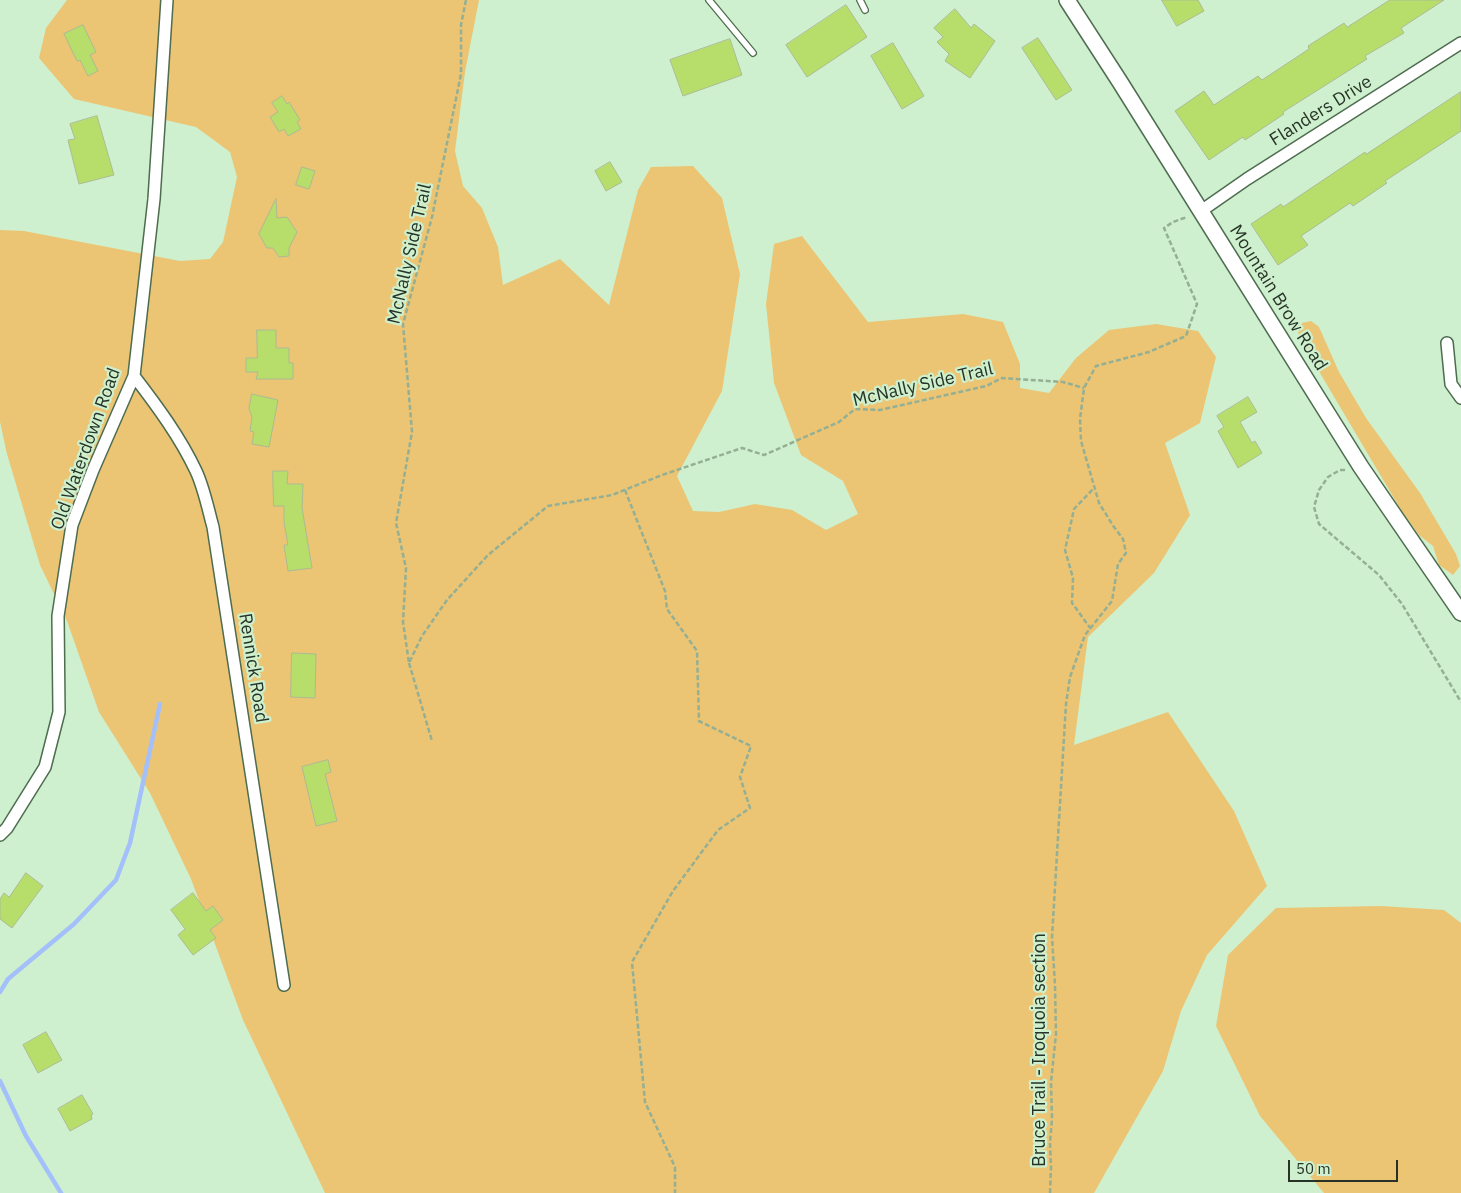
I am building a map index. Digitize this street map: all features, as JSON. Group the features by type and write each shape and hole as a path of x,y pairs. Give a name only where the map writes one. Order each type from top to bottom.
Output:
{"street":[{"name":"Old Waterdown Road","path":"0,835 7,828 45,767 59,712 58,616 72,525 93,470 134,376 154,199 167,0"},
{"name":"Mountain Brow Road","path":"1067,0 1361,467 1461,613"},
{"name":"Flanders Drive","path":"1201,211 1247,179 1461,43"},
{"path":"1447,343 1451,384 1461,398"},
{"name":"Rennick Road","path":"134,376 179,439 196,472 213,527 284,985"}],"lane":[{"path":"710,0 753,53"},
{"path":"860,0 865,10"}],"path":[{"name":"McNally Side Trail","path":"432,741 409,663 403,622 406,568 396,523 412,432 403,324 432,217 461,74 461,25 466,0"},
{"path":"1095,487 1074,509 1065,550 1074,578 1072,603 1091,628 1112,601 1118,564 1126,553 1123,538 1099,503 1095,487 1081,441 1080,419 1084,388 1096,366 1149,352 1186,336 1197,304 1164,228 1173,222"},
{"name":"McNally Side Trail","path":"409,663 422,636 448,600 488,555 548,506 612,495 662,475 742,448 764,455 839,422 855,410 880,410 986,386 1002,378 1063,382 1084,388"},
{"path":"1361,467 1351,470 1340,470 1328,477 1319,490 1314,507 1319,524 1379,575 1402,604 1461,702"},
{"path":"625,490 664,591 668,609 697,651 699,721 751,746 740,777 750,808 718,830 674,891 632,962 645,1102 675,1167 676,1193"},
{"name":"Bruce Trail - Iroquoia section","path":"1050,1193 1051,1082 1056,1034 1052,937 1066,704 1070,677 1085,635 1091,628"}],"shaded area":[{"path":"67,0 479,0 465,72 455,151 463,186 482,208 498,247 503,285 560,259 609,305 638,190 651,167 693,166 722,198 740,274 722,391 677,476 693,511 719,512 755,504 792,510 826,530 858,514 843,481 801,455 774,383 766,304 774,244 802,236 868,322 963,314 1003,322 1020,364 1020,388 1049,393 1076,358 1109,330 1156,324 1198,331 1216,357 1200,423 1165,443 1190,515 1154,573 1088,637 1074,745 1168,712 1234,811 1267,886 1207,955 1181,1011 1163,1071 1094,1193 325,1193 243,1020 191,879 150,793 99,712 67,621 40,565 7,454 0,422 0,230 24,231 180,261 210,259 223,242 237,177 230,152 196,127 74,99 39,58 46,28"},
{"path":"1311,321 1319,327 1339,372 1366,418 1420,493 1456,554 1460,566 1453,575 1439,565 1433,546 1419,535 1401,510 1304,346 1298,333 1302,323"},
{"path":"1381,906 1444,910 1461,923 1461,1193 1324,1193 1260,1116 1216,1026 1228,955 1276,908"}],"building":[{"path":"1162,0 1198,0 1204,11 1177,26"},
{"path":"1390,0 1444,0 1401,28 1404,33 1365,56 1367,59 1283,112 1284,114 1245,140 1243,137 1209,160 1175,111 1204,91 1214,105 1258,76 1262,80 1309,49 1308,46 1344,23 1347,27"},
{"path":"846,5 867,37 807,77 786,45"},
{"path":"955,9 971,28 974,24 995,41 970,78 945,61 949,54 937,42 943,37 934,28"},
{"path":"83,25 96,52 90,55 98,71 88,76 80,60 77,61 64,34"},
{"path":"1038,38 1072,90 1056,100 1022,48"},
{"path":"730,39 742,75 683,96 670,60"},
{"path":"893,43 924,96 902,109 871,56"},
{"path":"1461,92 1461,131 1385,181 1387,183 1353,206 1350,203 1301,236 1308,245 1278,265 1251,224 1281,204 1283,207 1365,152 1366,154"},
{"path":"282,96 287,104 289,102 300,120 297,122 301,129 288,136 284,129 279,132 270,117 278,112 272,103"},
{"path":"97,116 114,175 79,184 68,140 75,139 70,124"},
{"path":"610,162 622,182 606,191 595,171"},
{"path":"302,167 315,171 309,189 296,185"},
{"path":"276,199 277,218 287,217 297,232 289,248 289,256 279,257 273,248 267,248 259,234"},
{"path":"257,330 276,330 276,348 289,348 289,363 293,363 293,379 256,379 258,372 246,372 246,358 257,358"},
{"path":"252,394 278,400 269,447 252,444 254,432 250,431 252,417 249,409"},
{"path":"1248,397 1257,412 1240,422 1252,443 1255,441 1262,453 1238,468 1218,431 1224,427 1217,416"},
{"path":"273,471 288,471 287,484 303,484 302,508 312,568 288,571 284,545 288,545 284,522 284,506 274,506"},
{"path":"292,653 316,654 315,698 291,697"},
{"path":"328,760 331,772 325,774 337,821 316,826 302,767"},
{"path":"26,873 43,886 12,928 0,919 0,899 4,893 9,897"},
{"path":"193,893 206,911 213,906 223,920 210,930 216,938 193,955 178,935 185,929 171,910"},
{"path":"46,1032 62,1060 38,1073 23,1045"},
{"path":"82,1095 93,1114 91,1115 92,1119 70,1131 58,1109"}],"waterway":[{"path":"0,992 8,979 74,924 116,880 130,843 160,704"},
{"path":"0,1081 26,1136 61,1193"}]}
